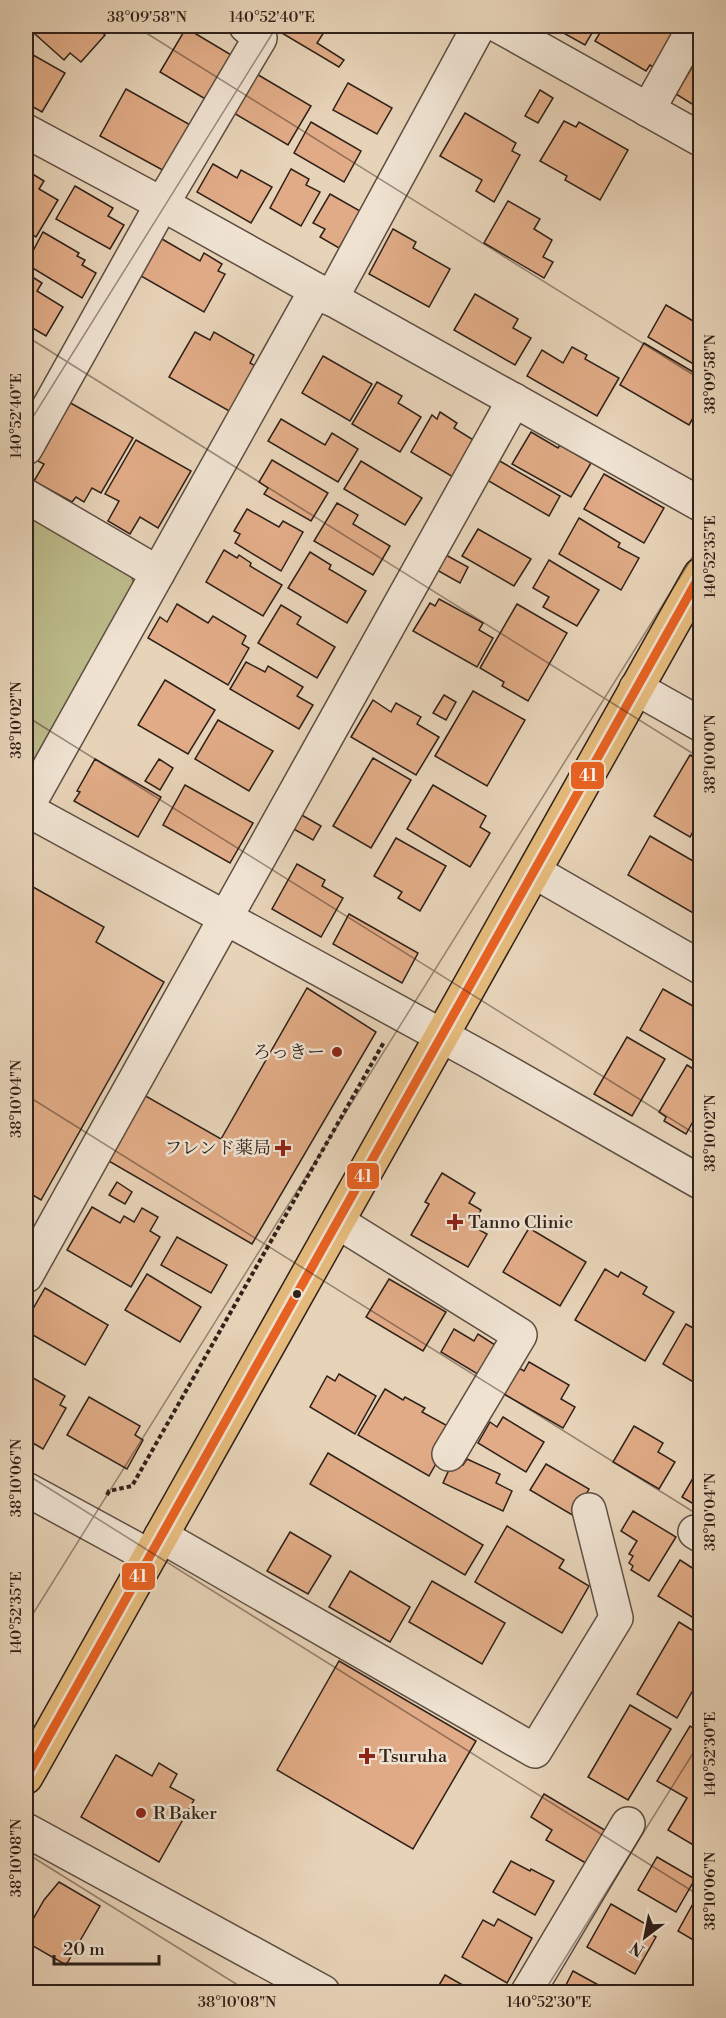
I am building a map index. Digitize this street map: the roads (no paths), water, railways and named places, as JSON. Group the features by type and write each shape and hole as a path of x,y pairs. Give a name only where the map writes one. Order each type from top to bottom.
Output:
{"main road":[{"path":"26,1778 700,575"}],"street":[{"path":"26,448 162,204 260,38 246,26"},
{"path":"479,26 324,295 158,573 26,809 562,1102 700,1182"},
{"path":"499,26 700,139"},
{"path":"648,110 695,26"},
{"path":"26,131 162,204 700,504"},
{"path":"26,1276 34,1240 225,918 514,400"},
{"path":"26,496 158,573"},
{"path":"636,688 700,724"},
{"path":"535,872 700,967"},
{"path":"338,1222 520,1335 449,1454"},
{"path":"26,1488 155,1546 535,1751 616,1618 589,1510"},
{"path":"528,1992 628,1824"},
{"path":"26,1830 323,1992"}],"place":[{"name":"ろっきー","path":"337,1052"},
{"name":"フレンド薬局","path":"283,1148"},
{"name":"Tanno Clinic","path":"455,1222"},
{"name":"Tsuruha","path":"367,1756"},
{"name":"R Baker","path":"141,1813"}]}
